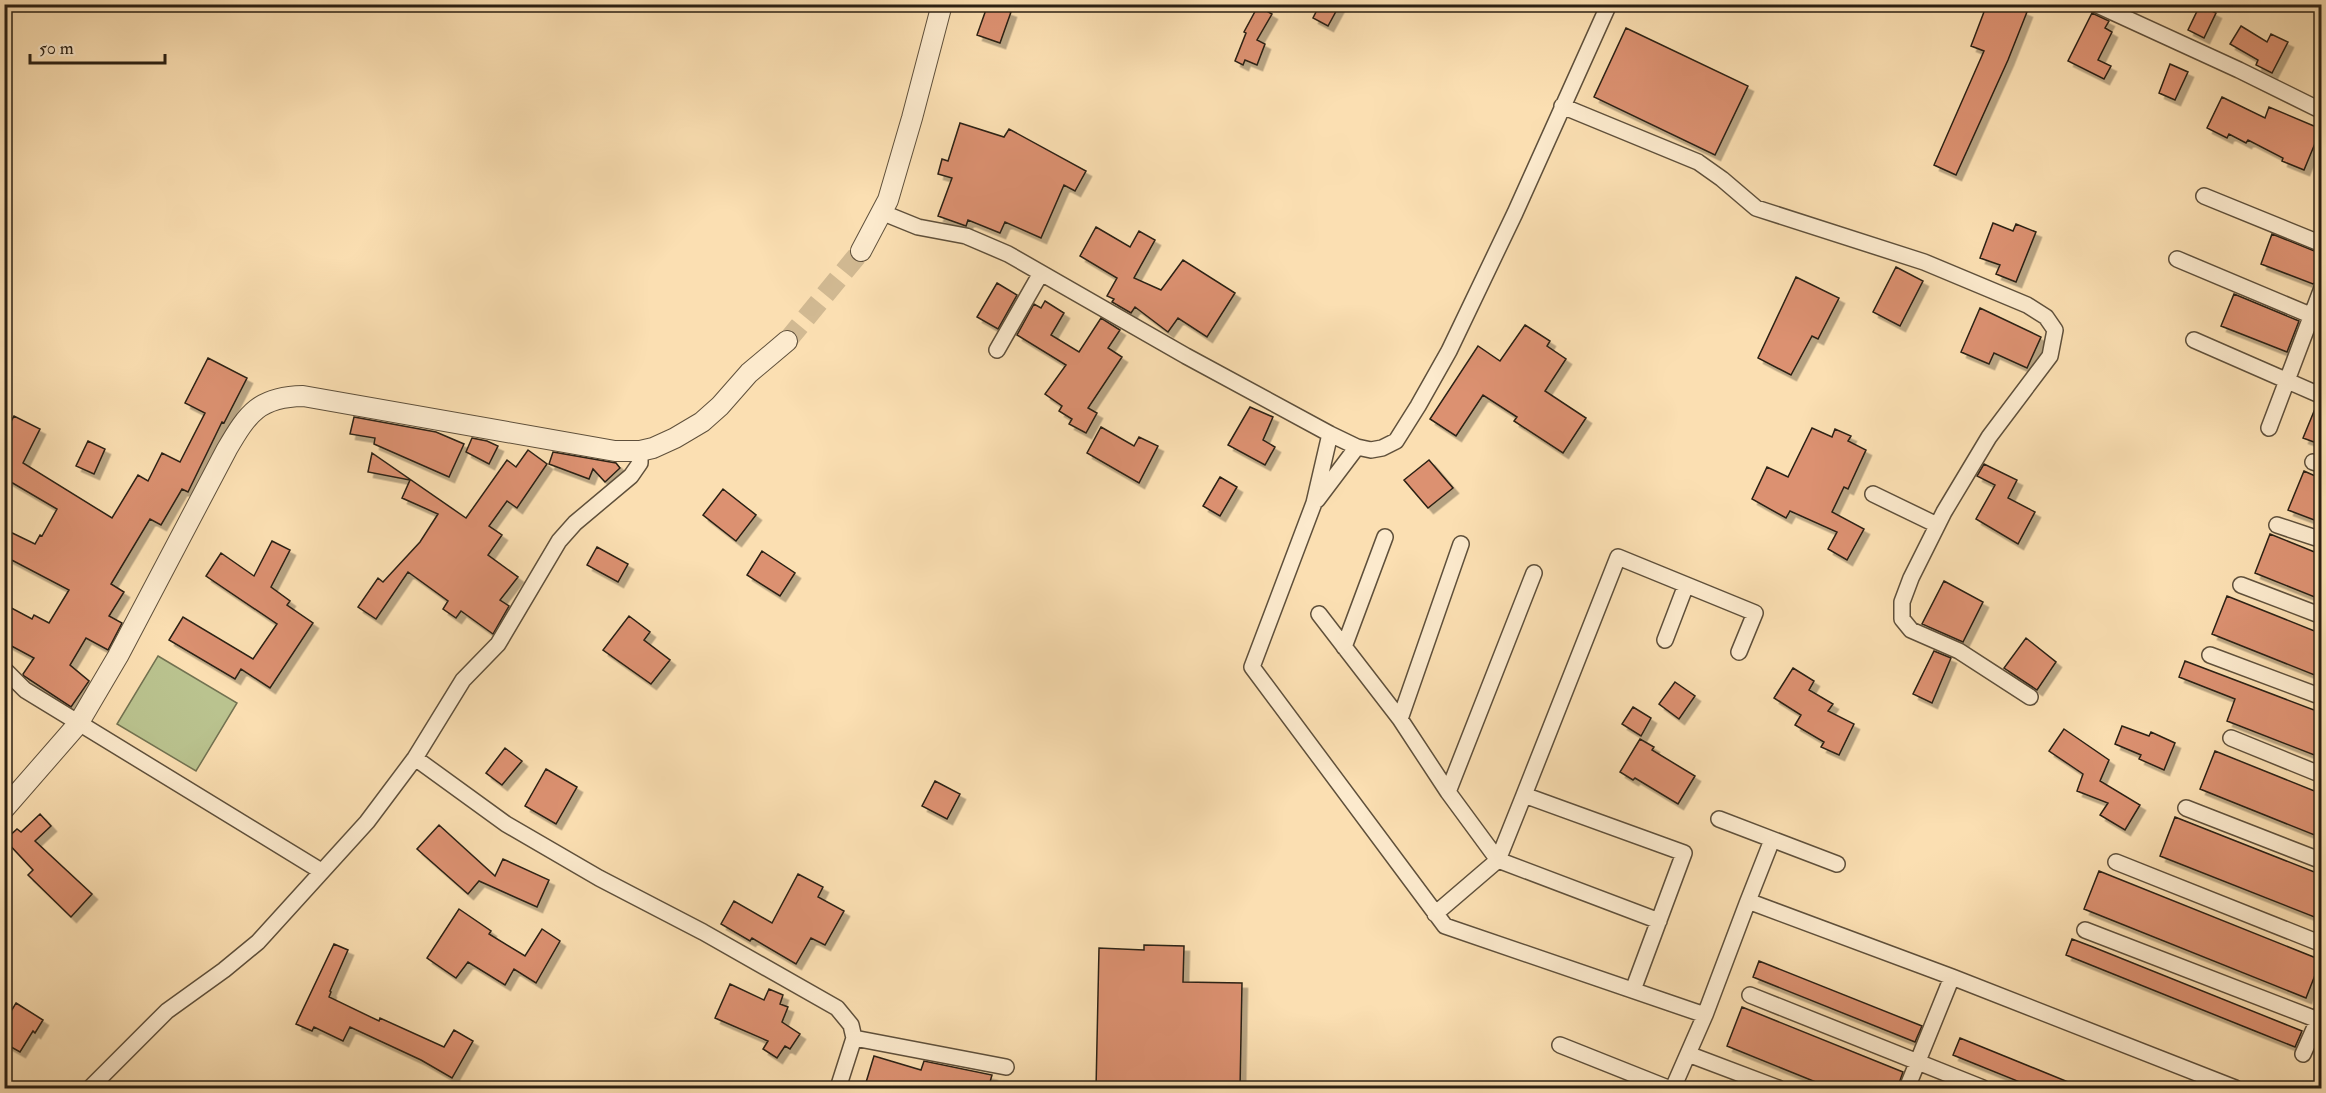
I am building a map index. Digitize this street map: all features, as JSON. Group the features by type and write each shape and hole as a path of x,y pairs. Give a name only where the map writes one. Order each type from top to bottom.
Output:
{"street":[{"path":"861,251 888,200 942,4"},
{"path":"881,212 918,227 966,236 1008,254 1330,435 1357,447 1371,450 1382,448 1396,441 1418,406 1478,290 1609,4"},
{"path":"2095,4 2240,70 2322,111"},
{"path":"1562,106 1698,162 1756,208 1924,262 2027,305 2046,317 2055,330 2050,356 1989,437 1937,525 1902,602 1902,619 1911,630 1959,651 2030,697"},
{"path":"2204,196 2322,244"},
{"path":"2177,259 2316,318"},
{"path":"997,350 1041,273"},
{"path":"2269,428 2316,318 2322,288"},
{"path":"4,809 78,724 118,656 227,449 240,427 253,412 267,402 283,397 303,396 615,451 640,451 675,438 702,422 720,406 748,373 787,340"},
{"path":"2194,340 2322,396"},
{"path":"1330,435 1314,503 1252,667 1445,926 1705,1016"},
{"path":"1314,503 1357,447"},
{"path":"90,1089 167,1011 258,942 367,822 416,758 463,680 498,644 559,541 576,523 632,476 640,463 640,451"},
{"path":"1873,494 1937,525"},
{"path":"2277,525 2322,540"},
{"path":"1344,647 1385,537"},
{"path":"1400,719 1461,544"},
{"path":"1436,914 1498,860 1617,557 1755,613 1739,652"},
{"path":"1448,792 1534,573"},
{"path":"1665,640 1686,585"},
{"path":"2241,585 2322,616"},
{"path":"1319,614 1400,719 1448,792 1498,860 1659,921"},
{"path":"2210,655 2322,697"},
{"path":"4,669 25,690 78,724 321,870"},
{"path":"2231,738 2322,775"},
{"path":"416,758 506,824 599,878 703,932 837,1008 851,1025 854,1038 838,1089"},
{"path":"1524,795 1684,853 1633,990"},
{"path":"2186,808 2322,861"},
{"path":"1719,819 1836,864"},
{"path":"1560,1045 1671,1089 1705,1016 1772,840"},
{"path":"2116,862 2322,944"},
{"path":"1748,901 1952,977 2235,1089"},
{"path":"2085,930 2320,1016 2303,1054"},
{"path":"1906,1089 1952,977"},
{"path":"1750,995 1983,1089"},
{"path":"854,1038 1006,1067"},
{"path":"1688,1054 1778,1089"}],"green space":[{"path":"158,656 237,703 196,771 117,724"}],"building":[{"path":"988,4 1011,12 1000,43 977,35"},
{"path":"1320,4 1340,4 1328,26 1313,18"},
{"path":"1987,4 2008,4 2027,12 1956,175 1934,165 1984,51 1971,46"},
{"path":"2200,5 2216,13 2204,38 2188,30"},
{"path":"1258,6 1272,14 1257,40 1265,44 1257,65 1245,60 1243,65 1235,61 1246,33 1244,32"},
{"path":"2092,13 2109,21 2105,28 2112,32 2098,60 2111,66 2104,79 2068,61"},
{"path":"2241,26 2267,42 2271,34 2288,42 2272,73 2256,65 2258,60 2230,44"},
{"path":"1626,28 1748,86 1715,155 1594,97"},
{"path":"2170,64 2188,72 2175,100 2159,93"},
{"path":"2222,97 2265,118 2269,107 2321,129 2304,170 2282,161 2283,158 2248,140 2246,143 2229,134 2227,138 2207,128"},
{"path":"960,123 1004,137 1009,129 1086,171 1075,191 1064,185 1041,238 1005,222 1000,233 968,220 966,226 938,216 952,178 938,174 942,159 948,161"},
{"path":"1993,223 2013,231 2016,224 2036,232 2016,282 1996,274 2000,265 1980,258"},
{"path":"1096,227 1130,247 1139,231 1155,240 1134,278 1161,290 1183,260 1235,293 1207,337 1178,318 1168,332 1135,307 1131,313 1112,302 1114,299 1107,296 1117,278 1080,256"},
{"path":"2272,234 2322,254 2322,273 2319,279 2313,284 2261,264"},
{"path":"1896,267 1923,281 1900,326 1873,312"},
{"path":"1796,277 1839,298 1818,339 1812,336 1791,375 1758,358"},
{"path":"997,283 1017,295 998,329 977,317"},
{"path":"2234,294 2299,321 2287,352 2221,326"},
{"path":"1045,301 1064,313 1051,335 1079,352 1101,318 1120,330 1108,348 1122,357 1088,408 1097,413 1086,433 1069,424 1072,419 1059,411 1062,406 1045,394 1066,365 1017,335 1034,304 1041,308"},
{"path":"1980,308 2041,337 2027,368 1994,353 1989,364 1961,352"},
{"path":"1525,325 1550,341 1547,346 1566,359 1545,391 1586,418 1563,453 1514,421 1517,417 1483,395 1456,436 1430,419 1478,346 1500,361"},
{"path":"208,358 247,378 224,423 222,422 188,492 182,489 161,525 150,519 111,584 124,592 109,616 122,623 108,650 86,638 70,665 89,681 71,707 24,676 23,674 34,658 4,642 4,604 32,619 34,615 49,623 69,590 4,556 4,529 35,544 57,509 4,478 4,435 14,416 40,429 23,463 112,518 138,475 148,481 162,453 180,462 205,413 185,403"},
{"path":"2317,404 2322,406 2322,445 2303,438"},
{"path":"1250,407 1273,417 1263,440 1275,447 1265,465 1228,445"},
{"path":"354,417 436,432 464,444 449,477 374,444 375,438 350,434"},
{"path":"1101,427 1134,446 1139,437 1158,446 1139,483 1087,453"},
{"path":"1812,428 1832,437 1835,429 1851,436 1848,441 1866,450 1848,489 1844,487 1832,512 1864,529 1847,560 1828,549 1837,532 1790,511 1786,518 1752,499 1767,467 1788,477"},
{"path":"472,438 498,446 489,464 466,452"},
{"path":"88,441 105,449 94,474 76,466"},
{"path":"528,450 547,464 517,508 507,501 489,526 502,535 488,555 518,577 500,600 509,606 493,634 461,611 456,618 443,609 448,601 408,572 376,619 358,607 378,578 383,582 420,542 438,514 402,498 410,480 368,472 372,453 466,518 507,460 516,467"},
{"path":"553,452 616,463 620,468 605,482 593,469 589,479 549,464"},
{"path":"1429,460 1453,488 1428,508 1404,480"},
{"path":"1984,464 2017,480 2008,498 2035,512 2018,544 1976,519 1995,485 1977,476"},
{"path":"2304,471 2322,479 2322,523 2288,510"},
{"path":"1220,477 1237,487 1220,516 1203,506"},
{"path":"723,489 756,515 736,541 703,515"},
{"path":"2270,534 2322,555 2322,600 2255,573"},
{"path":"272,541 290,550 271,587 290,601 287,605 313,623 270,688 241,669 235,679 169,640 183,617 253,659 277,624 206,576 221,553 254,576"},
{"path":"597,547 628,564 618,582 587,565"},
{"path":"762,551 795,573 780,596 747,575"},
{"path":"1944,581 1983,602 1963,642 1922,624"},
{"path":"2227,596 2322,634 2322,678 2212,634"},
{"path":"629,616 650,632 644,640 670,660 651,684 603,650"},
{"path":"2026,638 2056,662 2037,690 2004,668"},
{"path":"1934,651 1951,658 1932,703 1913,694"},
{"path":"2185,661 2322,713 2322,758 2227,721 2235,699 2179,677"},
{"path":"1793,668 1814,681 1809,690 1833,704 1828,711 1854,724 1839,755 1821,747 1824,742 1795,725 1801,715 1774,698"},
{"path":"1675,682 1695,696 1679,719 1659,704"},
{"path":"1633,707 1651,718 1641,736 1622,724"},
{"path":"2122,726 2149,736 2151,732 2175,743 2164,770 2139,759 2141,755 2115,744"},
{"path":"2064,729 2109,760 2100,781 2140,805 2125,830 2100,815 2108,803 2077,791 2083,774 2049,751"},
{"path":"1640,739 1654,747 1652,750 1695,776 1678,804 1635,778 1633,780 1620,772"},
{"path":"505,748 522,761 502,785 486,773"},
{"path":"2215,751 2322,794 2322,838 2200,789"},
{"path":"546,769 577,787 556,824 525,806"},
{"path":"935,781 960,794 947,819 922,806"},
{"path":"40,814 51,826 35,841 92,894 71,917 28,875 33,870 5,840 17,829 21,832"},
{"path":"2175,817 2322,875 2322,920 2160,856"},
{"path":"439,825 495,876 503,859 549,880 537,907 479,881 468,894 417,849"},
{"path":"2099,871 2321,960 2306,998 2084,909"},
{"path":"798,874 823,887 818,897 844,911 825,945 811,938 796,964 752,938 750,941 721,924 734,901 772,923"},
{"path":"459,909 491,931 489,934 525,956 542,929 560,941 536,983 514,969 505,985 468,962 456,978 427,958"},
{"path":"2072,939 2302,1031 2295,1047 2066,955"},
{"path":"334,944 348,950 329,997 379,1021 380,1018 444,1047 454,1030 473,1041 452,1078 421,1060 350,1027 343,1041 314,1027 312,1031 296,1024"},
{"path":"1144,945 1184,946 1183,982 1242,983 1240,1089 1096,1089 1099,948 1144,950"},
{"path":"1759,961 1922,1026 1915,1042 1753,977"},
{"path":"730,984 764,1000 769,989 783,995 780,1004 788,1007 782,1022 800,1034 790,1049 785,1046 777,1058 763,1049 768,1041 715,1018"},
{"path":"16,1003 43,1020 20,1052 4,1043 4,1023"},
{"path":"1742,1007 1903,1072 1897,1089 1833,1089 1727,1046"},
{"path":"1960,1038 2083,1088 2037,1089 1953,1055"},
{"path":"874,1056 921,1070 924,1061 992,1075 988,1089 864,1089"}],"tunnel":[{"path":"787,341 861,251"}]}
